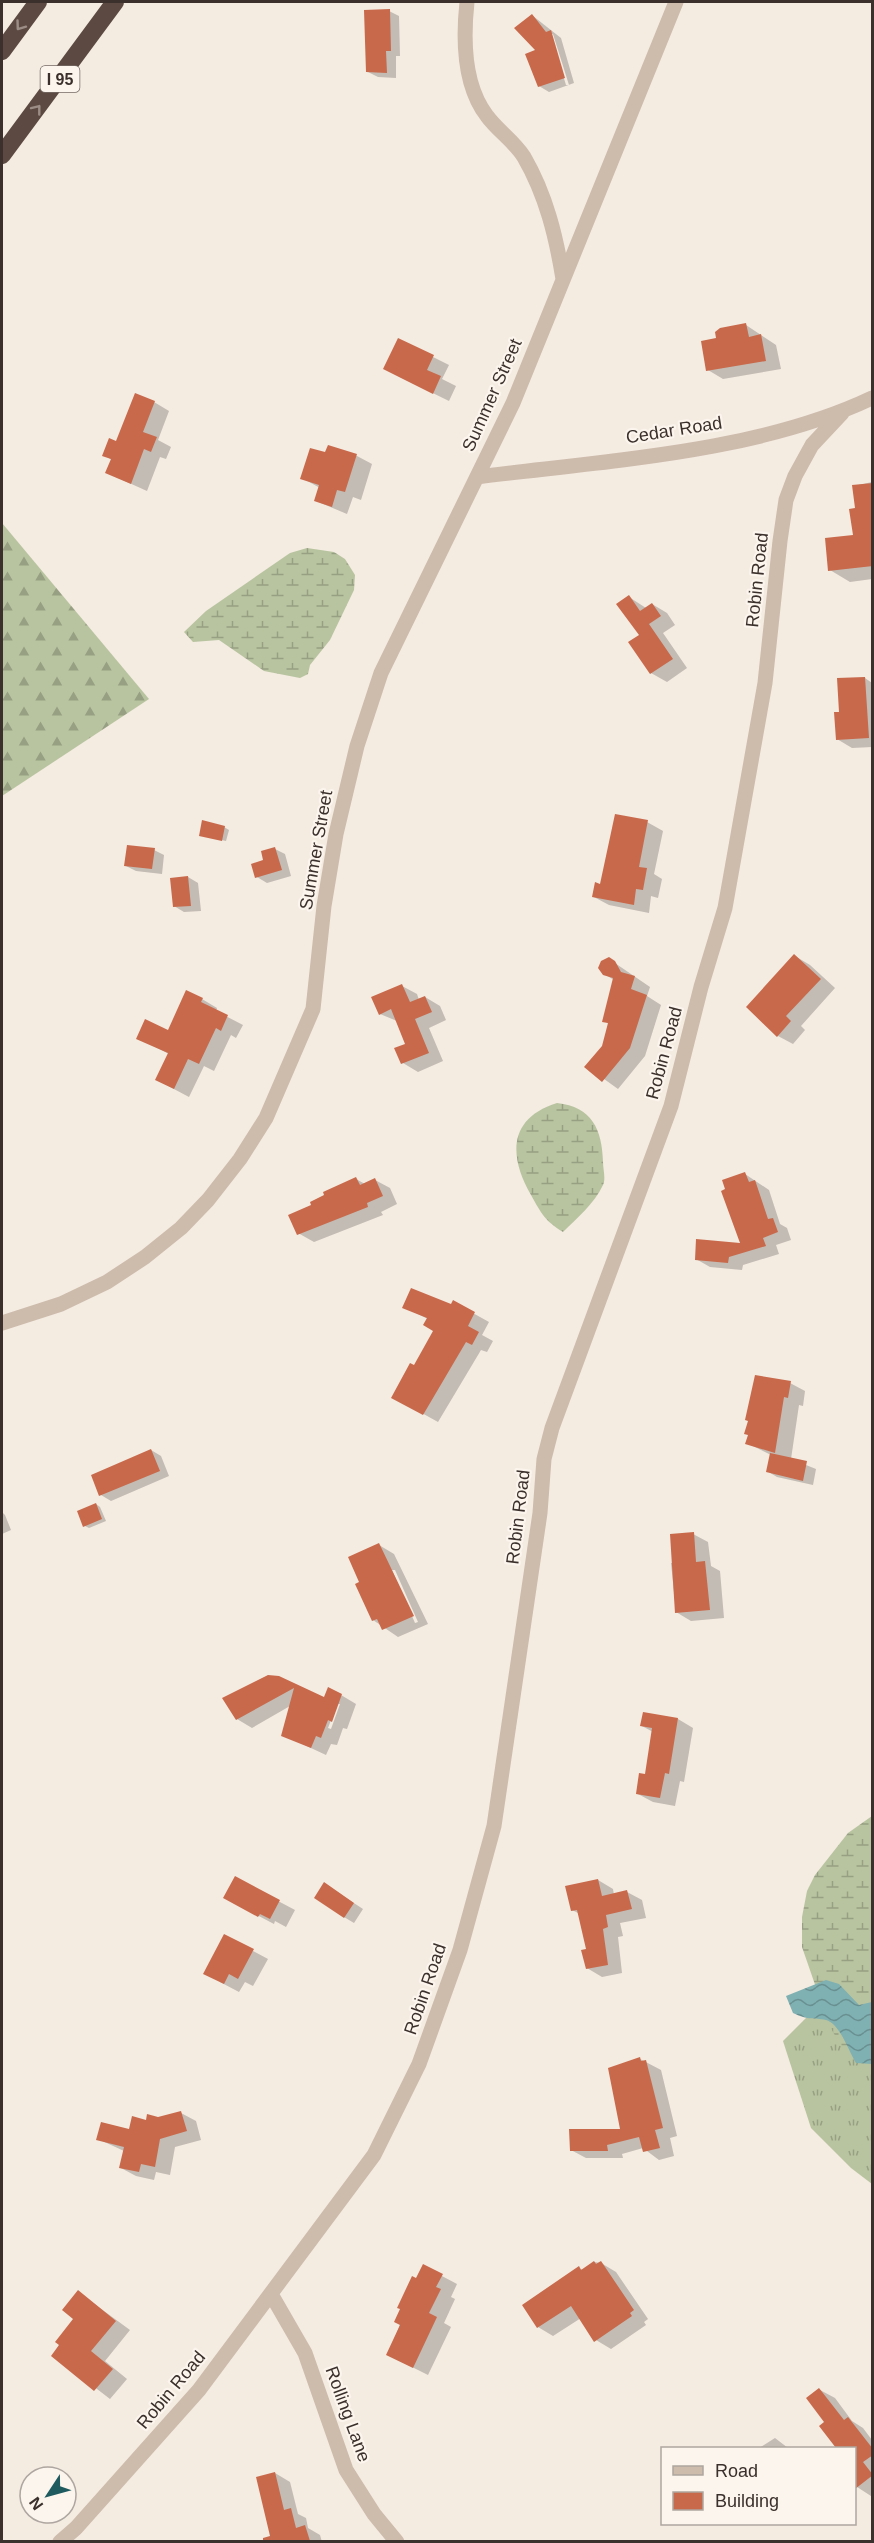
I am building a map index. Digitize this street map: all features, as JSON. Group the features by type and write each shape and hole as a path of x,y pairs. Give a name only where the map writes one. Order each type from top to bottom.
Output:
{"highway":[{"path":"2,51 38,2"},
{"name":"I 95","path":"2,155 116,2"}],"street":[{"path":"466,2 464,28 467,69 476,95 487,116 522,155 538,183 556,234 564,280"},
{"name":"Summer Street","path":"2,1323 61,1304 107,1282 145,1257 181,1228 208,1200 240,1160 266,1118 313,1009 334,845 357,746 381,673 513,403 676,2"},
{"name":"Cedar Road","path":"477,477 690,449 783,430 842,413 873,398"},
{"name":"Robin Road","path":"60,2541 76,2528 199,2390 374,2156 419,2064 460,1950 494,1826 540,1513 544,1459 552,1428 670,1106 701,987 725,908 765,683 786,500 795,476 812,445 842,413"},
{"name":"Rolling Lane","path":"271,2294 304,2353 346,2470 374,2514 397,2541"}],"green space":[{"path":"2,523 149,699 2,796"},
{"path":"307,548 334,552 345,559 355,575 354,590 330,640 310,665 308,674 300,678 264,671 219,640 193,642 184,632 206,611 290,553"},
{"path":"557,1103 579,1109 593,1122 600,1139 604,1177 604,1183 595,1198 563,1232 544,1216 538,1207 524,1180 516,1152 517,1140 529,1118"},
{"path":"872,1816 872,2059 858,2059 845,2053 829,2025 802,1947 802,1917 807,1891 815,1875 848,1833"},
{"path":"872,1977 872,2184 851,2168 811,2128 783,2041 817,2007"}],"water":[{"path":"826,1980 839,1984 859,2005 872,2002 872,2064 856,2063 840,2032 831,2022 793,2013 786,1996"}],"building":[{"path":"390,9 391,51 386,51 387,73 366,72 364,10"},
{"path":"532,14 546,32 551,30 565,78 538,87 525,54 535,50 514,28"},
{"path":"746,323 749,337 761,334 766,361 706,371 701,341 716,338 715,332 720,328"},
{"path":"398,338 434,355 427,370 441,376 433,394 383,369"},
{"path":"135,393 155,401 143,432 157,437 151,452 144,449 131,484 105,473 111,459 102,456 109,438 116,441"},
{"path":"328,445 357,454 345,492 337,490 332,507 314,501 319,485 300,479 310,448 325,452"},
{"path":"873,483 873,566 828,571 825,538 853,535 849,509 855,508 852,485"},
{"path":"629,595 640,611 652,603 661,616 649,624 673,659 650,674 628,642 639,635 616,604"},
{"path":"865,677 869,738 836,740 834,712 839,712 837,678"},
{"path":"615,814 648,820 639,867 647,868 643,890 636,889 634,905 592,897 595,882 600,884"},
{"path":"202,820 225,826 222,841 199,836"},
{"path":"127,845 155,848 152,869 124,866"},
{"path":"275,847 282,870 255,878 251,864 263,860 261,851"},
{"path":"188,876 191,906 173,907 170,878"},
{"path":"794,954 821,979 786,1016 791,1021 777,1037 746,1007"},
{"path":"609,957 615,961 621,972 635,976 631,989 647,995 630,1048 602,1082 584,1067 602,1046 608,1023 602,1022 613,978 603,975 598,968 601,961"},
{"path":"402,984 410,1002 425,996 432,1012 415,1019 429,1053 401,1064 394,1048 405,1044 391,1009 379,1015 371,997"},
{"path":"186,990 203,998 201,1002 228,1015 221,1031 216,1028 199,1064 188,1059 174,1089 155,1080 168,1053 136,1039 145,1019 168,1030"},
{"path":"745,1172 749,1182 755,1180 768,1219 773,1218 778,1232 763,1238 766,1246 729,1257 728,1263 695,1260 696,1239 740,1243 721,1191 725,1189 722,1180"},
{"path":"356,1177 360,1185 375,1178 383,1196 367,1203 368,1207 297,1235 288,1215 311,1205 310,1202 324,1195 323,1192"},
{"path":"411,1288 451,1304 453,1300 475,1312 468,1326 479,1332 472,1345 466,1342 423,1415 391,1398 410,1363 414,1365 433,1331 423,1325 427,1318 402,1308"},
{"path":"755,1375 791,1381 788,1398 784,1397 775,1453 745,1444 748,1435 744,1434 748,1421 745,1420"},
{"path":"151,1449 160,1471 99,1496 91,1475"},
{"path":"770,1453 807,1461 803,1481 766,1472"},
{"path":"96,1503 102,1519 83,1527 77,1511"},
{"path":"694,1532 696,1562 705,1561 710,1610 675,1613 670,1534"},
{"path":"379,1543 414,1616 382,1630 377,1619 372,1621 355,1584 359,1582 348,1557"},
{"path":"268,1675 279,1676 324,1697 328,1687 342,1694 332,1722 328,1720 321,1738 316,1736 311,1748 281,1736 294,1688 236,1720 222,1698"},
{"path":"643,1712 678,1718 669,1774 665,1773 660,1798 636,1794 639,1773 645,1774 652,1728 640,1726"},
{"path":"235,1876 280,1900 270,1919 260,1914 258,1917 223,1898"},
{"path":"598,1879 602,1896 627,1890 632,1909 606,1915 608,1927 603,1929 608,1965 586,1969 581,1950 586,1949 577,1910 571,1911 565,1886"},
{"path":"324,1882 354,1903 344,1918 314,1898"},
{"path":"224,1934 254,1949 238,1979 229,1974 224,1984 203,1974"},
{"path":"640,2057 641,2061 646,2060 663,2128 655,2130 660,2148 643,2152 639,2137 607,2145 608,2151 570,2151 569,2129 620,2129 608,2068"},
{"path":"181,2111 187,2131 160,2139 155,2167 141,2164 139,2172 119,2168 124,2147 96,2140 101,2122 129,2129 132,2116 146,2120 147,2114 158,2117"},
{"path":"594,2261 596,2264 601,2261 634,2310 630,2313 632,2316 594,2342 571,2306 537,2328 522,2305 579,2266 581,2270"},
{"path":"423,2264 443,2274 436,2287 441,2289 429,2313 437,2317 413,2368 386,2355 400,2325 394,2322 400,2309 397,2308 412,2276 416,2278"},
{"path":"78,2290 116,2321 91,2351 113,2369 94,2391 51,2356 59,2345 55,2342 73,2319 62,2310"},
{"path":"819,2388 844,2420 848,2417 873,2449 873,2455 863,2462 873,2475 856,2488 856,2447 835,2447 819,2426 824,2422 806,2398"},
{"path":"275,2472 284,2510 291,2508 296,2528 305,2525 310,2541 263,2541 263,2538 270,2536 256,2477"}]}
